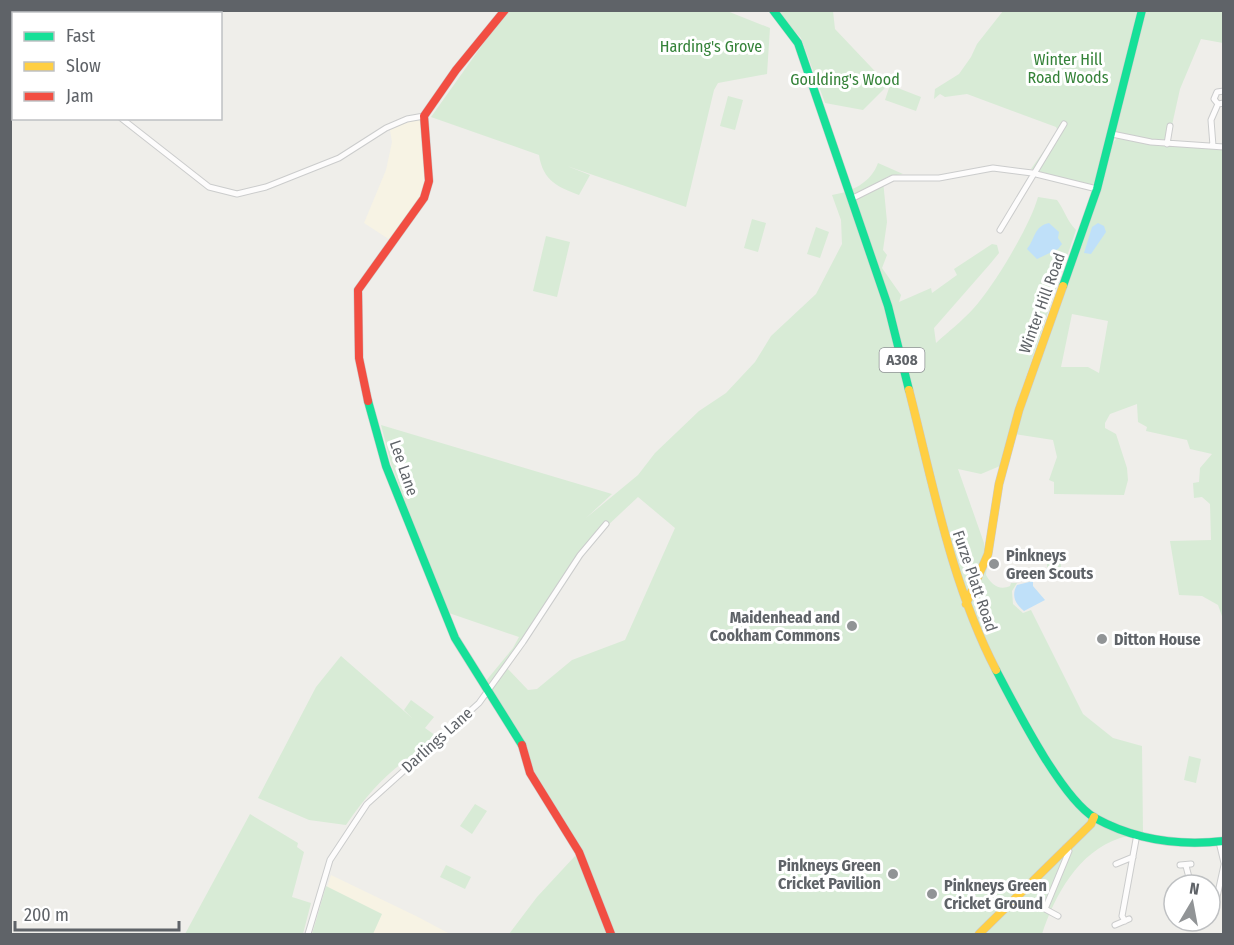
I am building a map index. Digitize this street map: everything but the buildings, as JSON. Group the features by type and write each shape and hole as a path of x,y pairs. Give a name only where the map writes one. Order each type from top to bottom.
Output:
{"street":[{"path":"125,120 209,187 237,194 266,187 339,158 386,128 407,119 424,116 456,70 505,10"},
{"name":"A308","path":"773,10 798,43 836,159 853,198"},
{"name":"Winter Hill Road","path":"966,604 988,554 999,484 1019,410 1096,189 1112,134 1142,10"},
{"path":"1213,146 1211,120 1221,104 1214,95 1217,92 1224,92"},
{"name":"Lee Lane","path":"424,116 429,181 424,198 358,290 359,358 363,386 376,422 386,466 455,638 495,705 520,738 535,783 579,852 612,934"},
{"path":"1000,230 1032,173 1064,124"},
{"path":"1167,144 1170,126"},
{"path":"1112,134 1167,144 1224,147"},
{"path":"853,198 893,178 939,178 993,168 1032,173 1096,189"},
{"name":"Furze Platt Road","path":"853,198 888,306 941,520 966,604 980,639 1027,729 1075,799 1094,817 1137,834 1169,842 1195,844 1221,841"},
{"name":"Darlings Lane","path":"308,934 330,860 367,804 479,703 523,642 580,555 606,524"},
{"path":"479,703 495,705"},
{"path":"979,934 1091,824 1094,817"},
{"path":"1115,925 1127,920 1122,916 1137,834"},
{"path":"1221,841 1224,864"},
{"path":"1058,916 1045,909 1069,851 1066,848"},
{"path":"1116,864 1133,857"},
{"path":"1186,865 1188,873"},
{"path":"988,927 993,934"}],"shaded area":[{"path":"414,118 422,120 425,182 422,193 408,218 390,240 364,223 386,170 392,142 390,130"},
{"path":"331,875 418,917 450,934 312,934"}],"green space":[{"name":"Harding's Grove","path":"510,11 727,11 770,28 767,74 718,83 714,90 686,207 567,166 590,175 579,195 564,189 548,177 539,155 431,117 500,20"},
{"name":"Goulding's Wood","path":"776,11 833,11 835,29 888,85 863,110 825,103 801,38"},
{"name":"Winter Hill Road Woods","path":"1003,11 1223,11 1223,43 1201,39 1180,89 1168,143 1223,148 1223,619 1218,605 1202,596 1179,595 1170,541 1211,540 1210,504 1202,497 1194,498 1193,483 1199,482 1200,468 1212,454 1190,449 1187,440 1146,431 1147,427 1138,422 1137,404 1110,414 1105,423 1105,428 1116,434 1127,468 1128,480 1124,495 1054,494 1054,482 1049,480 1057,457 1053,440 1014,434 1084,239 1111,145 1117,138 1114,137 1123,102 1118,101 1097,181 1090,186 1031,169 1058,131 1056,127 967,94 945,97 940,94 934,99 935,89 959,74 977,44","holes":["1072,314 1108,321 1099,373 1088,367 1061,367"]},
{"path":"890,85 921,97 916,111 885,100"},
{"path":"728,96 743,100 735,130 720,126"},
{"path":"878,163 903,174 889,176 883,180 887,222 883,250 887,255 882,268 901,295 899,302 931,288 932,293 957,275 954,269 992,244 997,245 999,253 934,328 936,343 969,313 991,286 1019,239 1038,197 1057,200 1076,230 1021,392 1000,466 981,474 958,469 984,543 985,552 979,568 987,567 986,575 993,584 999,587 1017,583 1012,591 1013,604 1023,613 1031,610 1083,714 1113,738 1142,746 1143,833 1120,838 1105,845 1080,864 1061,890 1042,934 613,934 598,893 538,785 524,750 485,682 513,648 519,637 446,612 391,464 381,425 612,494 586,518 638,475 655,453 699,411 726,393 755,362 771,336 816,294 842,244 841,220 832,195 846,192 860,185 875,170","holes":["638,497 675,528 625,640 572,660 537,689 528,690 507,668 589,543"]},
{"path":"752,219 766,223 758,252 744,248"},
{"path":"816,227 829,232 820,258 807,254"},
{"path":"546,236 570,242 557,297 533,291"},
{"path":"1047,550 1061,550 1061,577 1047,577"},
{"path":"341,656 412,718 404,710 411,700 434,717 425,728 439,738 398,766 376,786 346,825 309,820 258,798 316,687"},
{"path":"1189,756 1201,759 1196,783 1184,780"},
{"path":"475,804 487,811 472,834 460,826"},
{"path":"250,814 298,843 297,847 304,852 292,897 311,903 303,934 185,934"},
{"path":"575,856 579,859 610,934 509,934 537,897"},
{"path":"446,865 471,877 465,889 440,877"},
{"path":"326,886 382,914 373,934 312,934"}],"water":[{"path":"1049,223 1059,232 1058,238 1062,244 1058,249 1037,259 1027,249 1040,227"},
{"path":"1098,223 1104,226 1106,232 1091,254 1084,253 1092,227"},
{"path":"1033,581 1033,586 1045,600 1024,611 1018,605 1014,592 1017,585"}],"traffic: fast":[{"path":"773,10 798,43 888,306 909,390"},
{"path":"1063,286 1097,189 1142,10"},
{"path":"368,401 386,466 455,638 522,745"},
{"path":"996,670 1054,772 1068,792 1095,818 1126,832 1158,840 1190,843 1224,841"}],"traffic: slow":[{"path":"966,604 988,554 999,484 1019,410 1063,286"},
{"path":"909,390 955,568 980,637 996,670"},
{"path":"979,934 1091,824 1094,817"}],"traffic: jam":[{"path":"368,401 359,358 358,290 424,198 429,181 424,116 456,70 505,10"},
{"path":"522,745 530,773 579,852 611,934"}],"place":[{"name":"Pinkneys Green Scouts","path":"994,564"},
{"name":"Maidenhead and Cookham Commons","path":"852,626"},
{"name":"Ditton House","path":"1102,639"},
{"name":"Pinkneys Green Cricket Pavilion","path":"893,874"},
{"name":"Pinkneys Green Cricket Ground","path":"932,894"}]}
